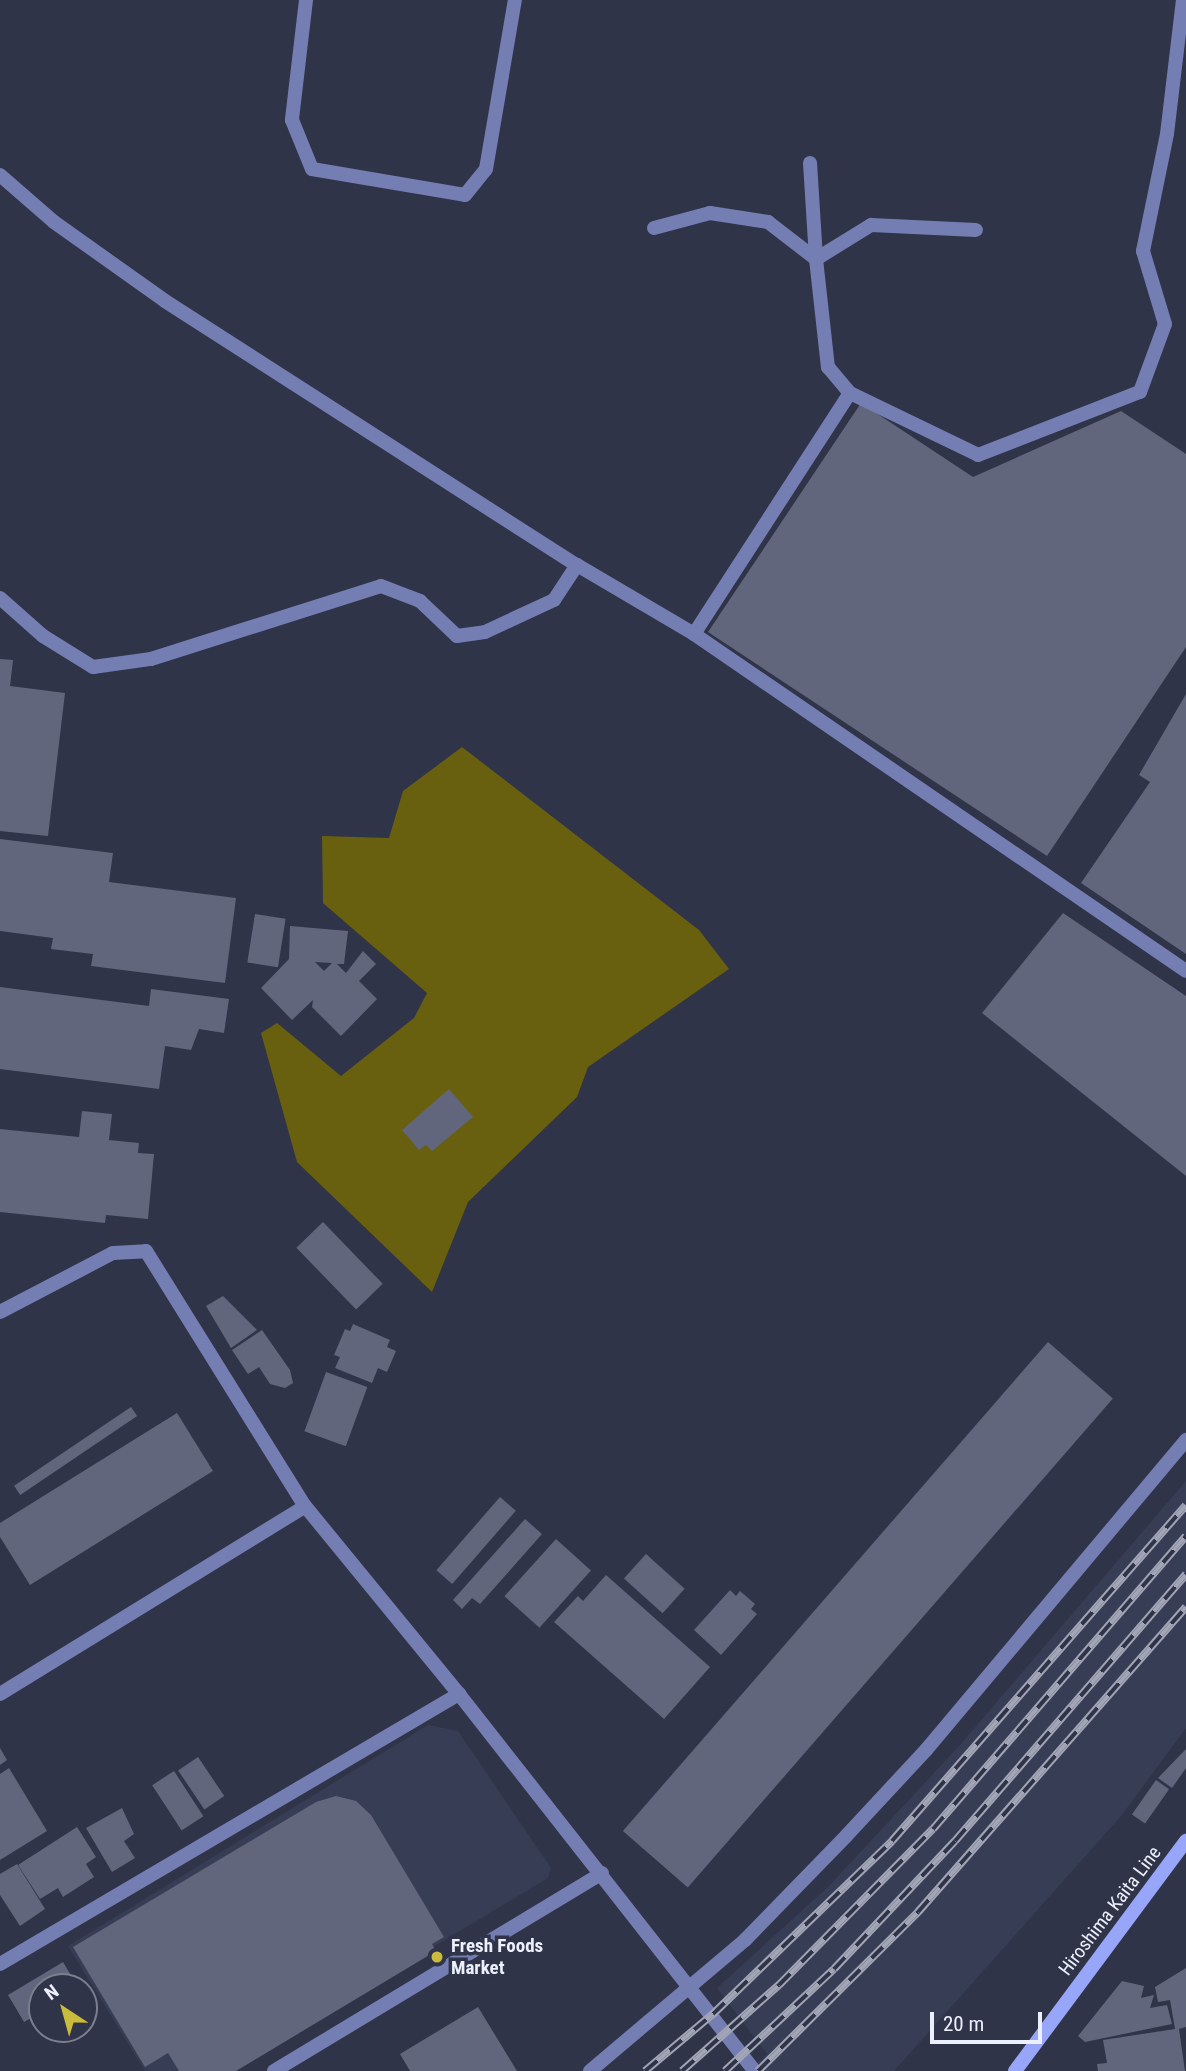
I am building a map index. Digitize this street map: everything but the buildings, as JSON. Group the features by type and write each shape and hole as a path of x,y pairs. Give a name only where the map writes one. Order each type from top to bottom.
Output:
{"main road":[{"name":"Hiroshima Kaita Line","path":"1015,2071 1186,1841"}],"street":[{"path":"306,0 292,120 312,169 465,195 486,169 515,0"},
{"path":"810,163 816,259 828,367 850,393 978,455 1140,392 1165,324 1143,251 1167,134 1183,0"},
{"path":"0,175 54,222 165,301 578,565 694,634 1186,971"},
{"path":"654,228 710,213 768,222 816,259"},
{"path":"816,259 872,225 976,230"},
{"path":"694,634 850,393"},
{"path":"0,598 43,636 93,667 150,659 381,586 420,601 457,636 485,632 554,600 578,565"},
{"path":"0,1312 113,1253 146,1251 304,1506 459,1694 755,2071"},
{"path":"590,2071 745,1940 926,1750 1186,1440"},
{"path":"0,1694 304,1506"},
{"path":"0,1964 459,1694"},
{"path":"274,2071 601,1873"}],"shaded area":[{"path":"462,747 699,930 729,969 588,1067 577,1097 468,1202 432,1292 297,1162 261,1033 277,1023 341,1076 414,1018 427,993 323,903 322,836 389,838 403,791"},
{"path":"1186,1481 1186,1728 1121,1816 894,2071 748,2071 767,2054 717,1988 828,1887 960,1745"},
{"path":"428,1725 458,1731 551,1868 548,1878 226,2071 145,2071 98,1995 98,1973 85,1973 68,1946"}],"railway":[{"path":"645,2071 713,2014 892,1841 1186,1505"},
{"path":"682,2071 779,1985 933,1829 1186,1536"},
{"path":"725,2071 834,1969 955,1841 1186,1574"},
{"path":"758,2071 918,1912 1186,1607"}],"place":[{"name":"Fresh Foods Market","path":"437,1957"}]}
